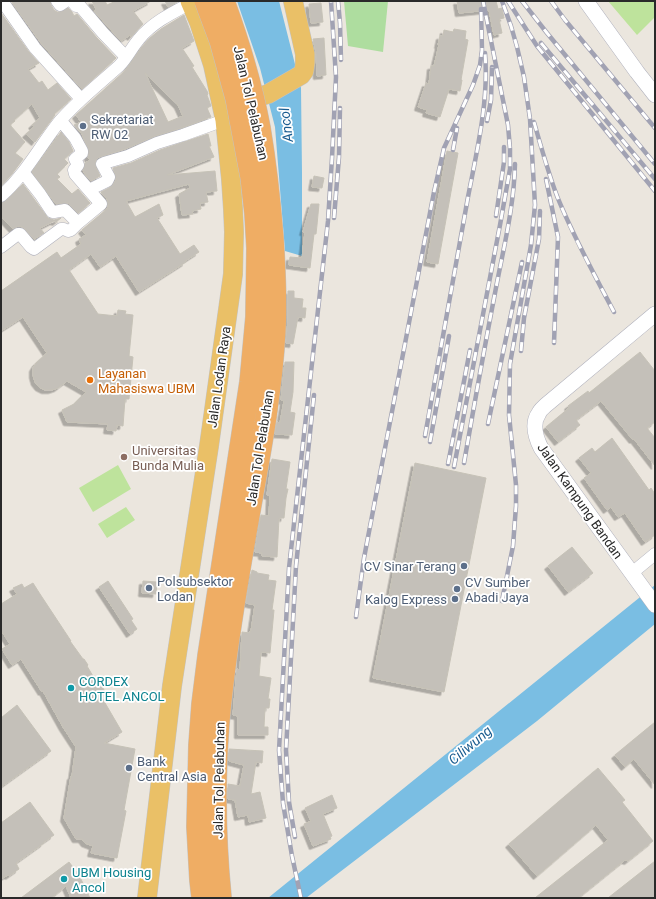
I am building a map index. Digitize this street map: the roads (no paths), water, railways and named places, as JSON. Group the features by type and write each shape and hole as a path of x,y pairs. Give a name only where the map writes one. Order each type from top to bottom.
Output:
{"highway":[{"name":"Jalan Tol Pelabuhan","path":"221,898 218,868 216,766 223,685 262,445 270,386 276,305 275,266 270,201 260,127 251,88 235,32 224,1"},
{"path":"227,112 268,94 301,76 304,71 306,54 293,1"},
{"name":"Jalan Tol Pelabuhan","path":"195,2 220,41 236,99 251,178 255,214 256,263 256,317 250,382 202,704 199,745 197,827 202,898"},
{"name":"Jalan Lodan Raya","path":"147,898 172,686 209,446 233,274 233,224 227,112 199,22 195,2"}],"street":[{"path":"2,1 35,48 81,99"},
{"path":"57,1 60,5 66,1"},
{"path":"72,1 76,6 80,6 126,57"},
{"path":"586,1 655,96"},
{"path":"1,196 11,187 23,172 61,121 81,99 120,65 139,38 157,21 195,2"},
{"path":"89,190 108,181 109,177 102,164 128,156 157,143 218,122 227,112"},
{"path":"1,247 20,234 34,249 61,229 68,231 71,230 101,204 74,172 78,165 75,159 82,153 82,151 75,138 61,121"},
{"path":"23,172 52,212 65,210 78,223"},
{"name":"Jalan Kampung Bandan","path":"655,314 546,405 538,413 535,422 536,438 541,448 636,579 655,554"},
{"path":"636,579 655,605"}],"water":[{"name":"Ancol","path":"237,1 279,1 301,88 302,256 285,251 275,127 260,68"},
{"name":"Ciliwung","path":"655,585 655,624 537,721 306,898 268,898"}],"railway":[{"path":"301,898 283,803 279,750 289,568 328,221 336,77 331,1"},
{"path":"338,1 341,60"},
{"path":"454,467 510,169 508,125 483,1"},
{"path":"502,1 511,26 524,77 530,119 535,205 531,245 510,364 509,415 516,485 516,506 513,546 502,601"},
{"path":"508,1 537,46 655,191"},
{"path":"522,1 655,164"},
{"path":"551,1 565,20 655,128"},
{"path":"356,617 364,558 434,192 444,148 473,85 480,65 482,50 481,9"},
{"path":"541,43 655,179"},
{"path":"425,436 484,107 486,71 485,53"},
{"path":"487,121 491,100 492,67"},
{"path":"334,218 339,157 340,108"},
{"path":"534,122 563,211 614,312"},
{"path":"453,150 457,128"},
{"path":"496,216 504,162 504,147"},
{"path":"464,463 508,229 513,197 515,164"},
{"path":"546,179 558,237 554,343"},
{"path":"521,351 524,318 539,239 540,211"},
{"path":"488,424 522,262"},
{"path":"430,442 449,336"},
{"path":"448,464 470,350"},
{"path":"295,837 289,802 286,750 296,566 314,395"}],"place":[{"name":"Sekretariat RW 02","path":"83,126"},
{"name":"Layanan Mahasiswa UBM","path":"90,380"},
{"name":"Universitas Bunda Mulia","path":"124,457"},
{"name":"CV Sinar Terang","path":"464,566"},
{"name":"Polsubsektor Lodan","path":"149,588"},
{"name":"CV Sumber Abadi Jaya","path":"457,589"},
{"name":"Kalog Express","path":"455,599"},
{"name":"CORDEX HOTEL ANCOL","path":"71,688"},
{"name":"Bank Central Asia","path":"129,768"},
{"name":"UBM Housing Ancol","path":"64,879"}]}
